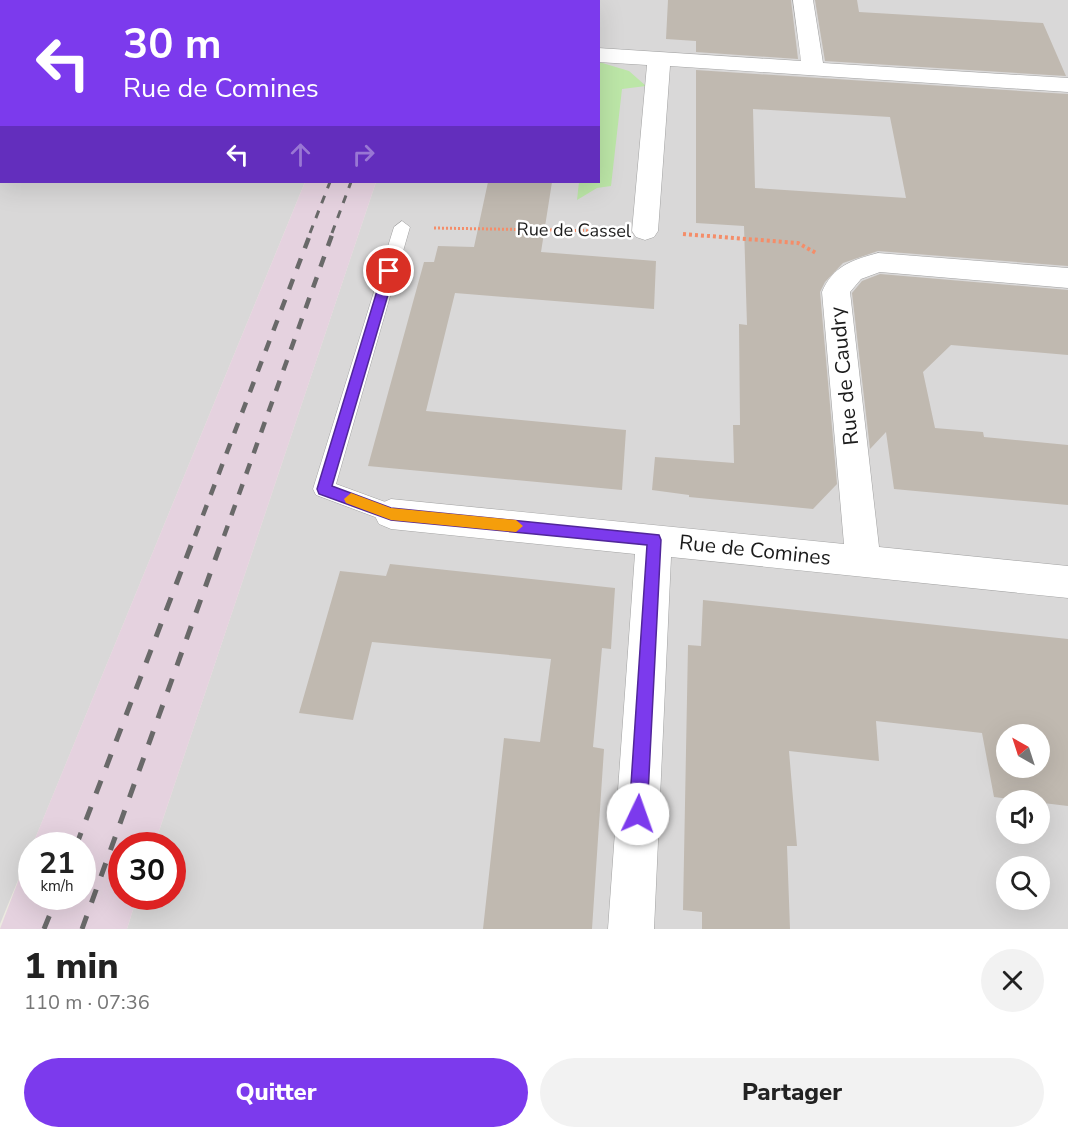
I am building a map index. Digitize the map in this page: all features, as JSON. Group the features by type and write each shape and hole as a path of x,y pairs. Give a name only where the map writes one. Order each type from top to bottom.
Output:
{"street":[{"path":"803,0 813,69"},
{"path":"600,55 1068,85"},
{"name":"Rue de Cassel","path":"645,231 659,59"},
{"path":"851,272 878,262 893,261 1068,278"},
{"name":"Rue de Caudry","path":"851,272 840,282 836,292 863,561"},
{"name":"Rue de Comines","path":"391,514 1068,582"},
{"path":"631,929 654,540"}],"lane":[{"name":"Rue de Comines","path":"391,514 324,489 402,227"}],"path":[{"name":"Rue de Cassel","path":"402,227 645,231"},
{"path":"645,231 798,243 851,272"}],"shaded area":[{"path":"600,0 1068,0 1068,929 127,929 133,910 186,910 186,832 159,832 376,183 600,183"},
{"path":"0,183 305,183 38,832 18,832 18,880 0,924"},
{"path":"305,183 376,183 159,832 108,832 108,910 133,910 127,929 0,929 18,881 18,910 96,910 96,832 38,832"}],"green space":[{"path":"600,62 629,71 646,86 622,89 611,186 597,188 577,200 579,183 600,183"}],"building":[{"path":"668,0 791,0 798,59 696,52 696,41 666,39"},
{"path":"815,0 857,0 859,12 1043,23 1066,76 825,61"},
{"path":"696,70 1068,94 1068,266 878,251 843,263 825,282 820,292 837,484 813,509 689,497 689,495 652,490 655,457 734,463 733,425 740,425 739,324 747,325 744,226 696,223","holes":["753,109 890,117 906,198 755,188"]},
{"path":"488,183 552,183 541,252 656,261 654,309 455,293 426,411 626,430 622,490 368,466 424,262 434,262 438,246 474,247"},
{"path":"880,274 1068,290 1068,355 951,345 923,372 935,428 983,432 984,437 1068,445 1068,505 894,489 886,432 870,449 852,293 862,281"},
{"path":"390,564 615,588 611,649 602,648 593,747 604,749 592,929 483,929 504,738 540,742 551,659 372,642 353,720 299,713 340,571 386,576"},
{"path":"703,600 1068,639 1068,806 1050,804 1050,790 996,790 996,797 994,797 982,733 876,721 879,761 789,751 797,846 787,846 790,929 702,929 702,912 683,910 688,645 701,646"}],"railway":[{"path":"310,233 330,183"},
{"path":"332,233 351,183"},
{"path":"195,536 311,232"},
{"path":"224,536 333,232"},
{"path":"81,832 195,535"},
{"path":"82,929 224,535"},
{"path":"44,929 52,910"}],"slow traffic":[{"path":"351,499 391,514 516,526"}],"route":[{"path":"389,271 324,489 391,514 654,540 638,814"}]}
